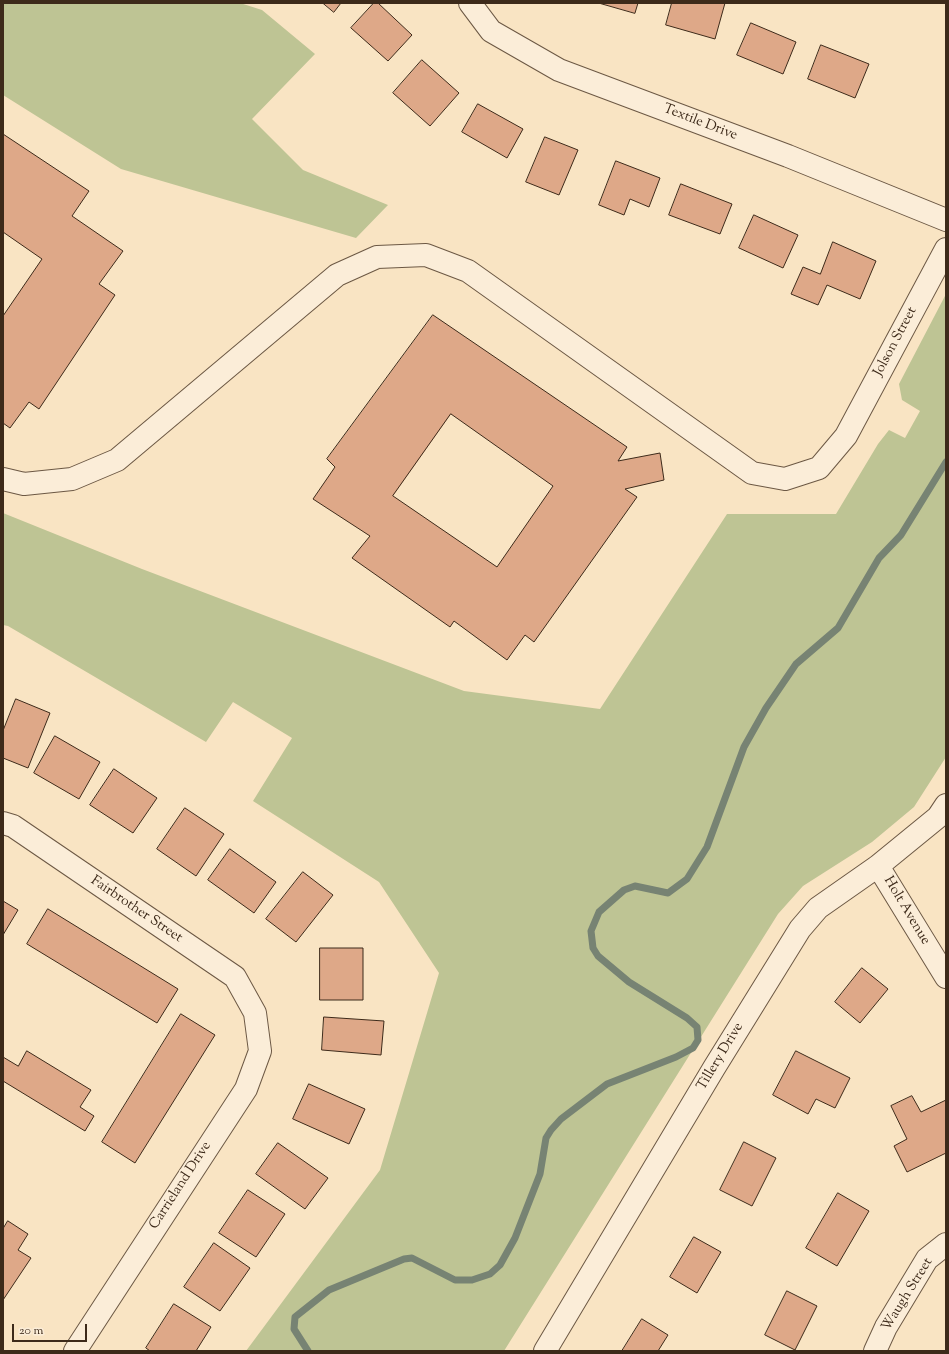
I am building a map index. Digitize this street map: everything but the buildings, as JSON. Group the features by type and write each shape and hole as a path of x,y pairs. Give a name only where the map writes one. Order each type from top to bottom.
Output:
{"street":[{"name":"Textile Drive","path":"470,3 491,31 558,70 788,156 946,220"},
{"name":"Jolson Street","path":"3,479 24,484 72,479 117,460 337,275 377,257 426,255 468,271 752,473 785,479 819,468 846,436 946,249"},
{"name":"Tillery Drive","path":"546,1351 714,1068 800,929 818,908 878,866 938,817 946,805"},
{"name":"Fairbrother Street","path":"3,823 13,826 235,977 255,1013"},
{"name":"Holt Avenue","path":"878,866 946,977"},
{"name":"Carrieland Drive","path":"75,1351 246,1089 260,1051 255,1013"},
{"name":"Waugh Street","path":"875,1351 886,1327 927,1259 946,1244"}],"green space":[{"path":"3,3 240,3 262,10 315,54 252,119 303,170 388,205 356,238 121,169 3,95"},
{"path":"946,294 946,757 914,807 872,842 803,886 778,914 504,1351 246,1351 380,1170 439,973 379,882 253,801 292,738 233,702 206,742 8,626 3,625 3,513 142,569 464,691 600,709 727,514 836,514 878,444 889,430 905,438 920,411 902,400 899,384"}],"waterway":[{"path":"308,1351 294,1329 295,1317 329,1290 404,1259 412,1258 455,1280 472,1280 490,1274 500,1265 515,1238 540,1174 546,1138 551,1130 561,1119 607,1084 676,1057 693,1048 698,1040 697,1027 687,1018 629,982 598,956 593,948 591,931 599,912 624,890 635,886 668,893 687,879 707,847 744,747 766,708 796,664 838,628 879,558 901,535 946,462"}]}
